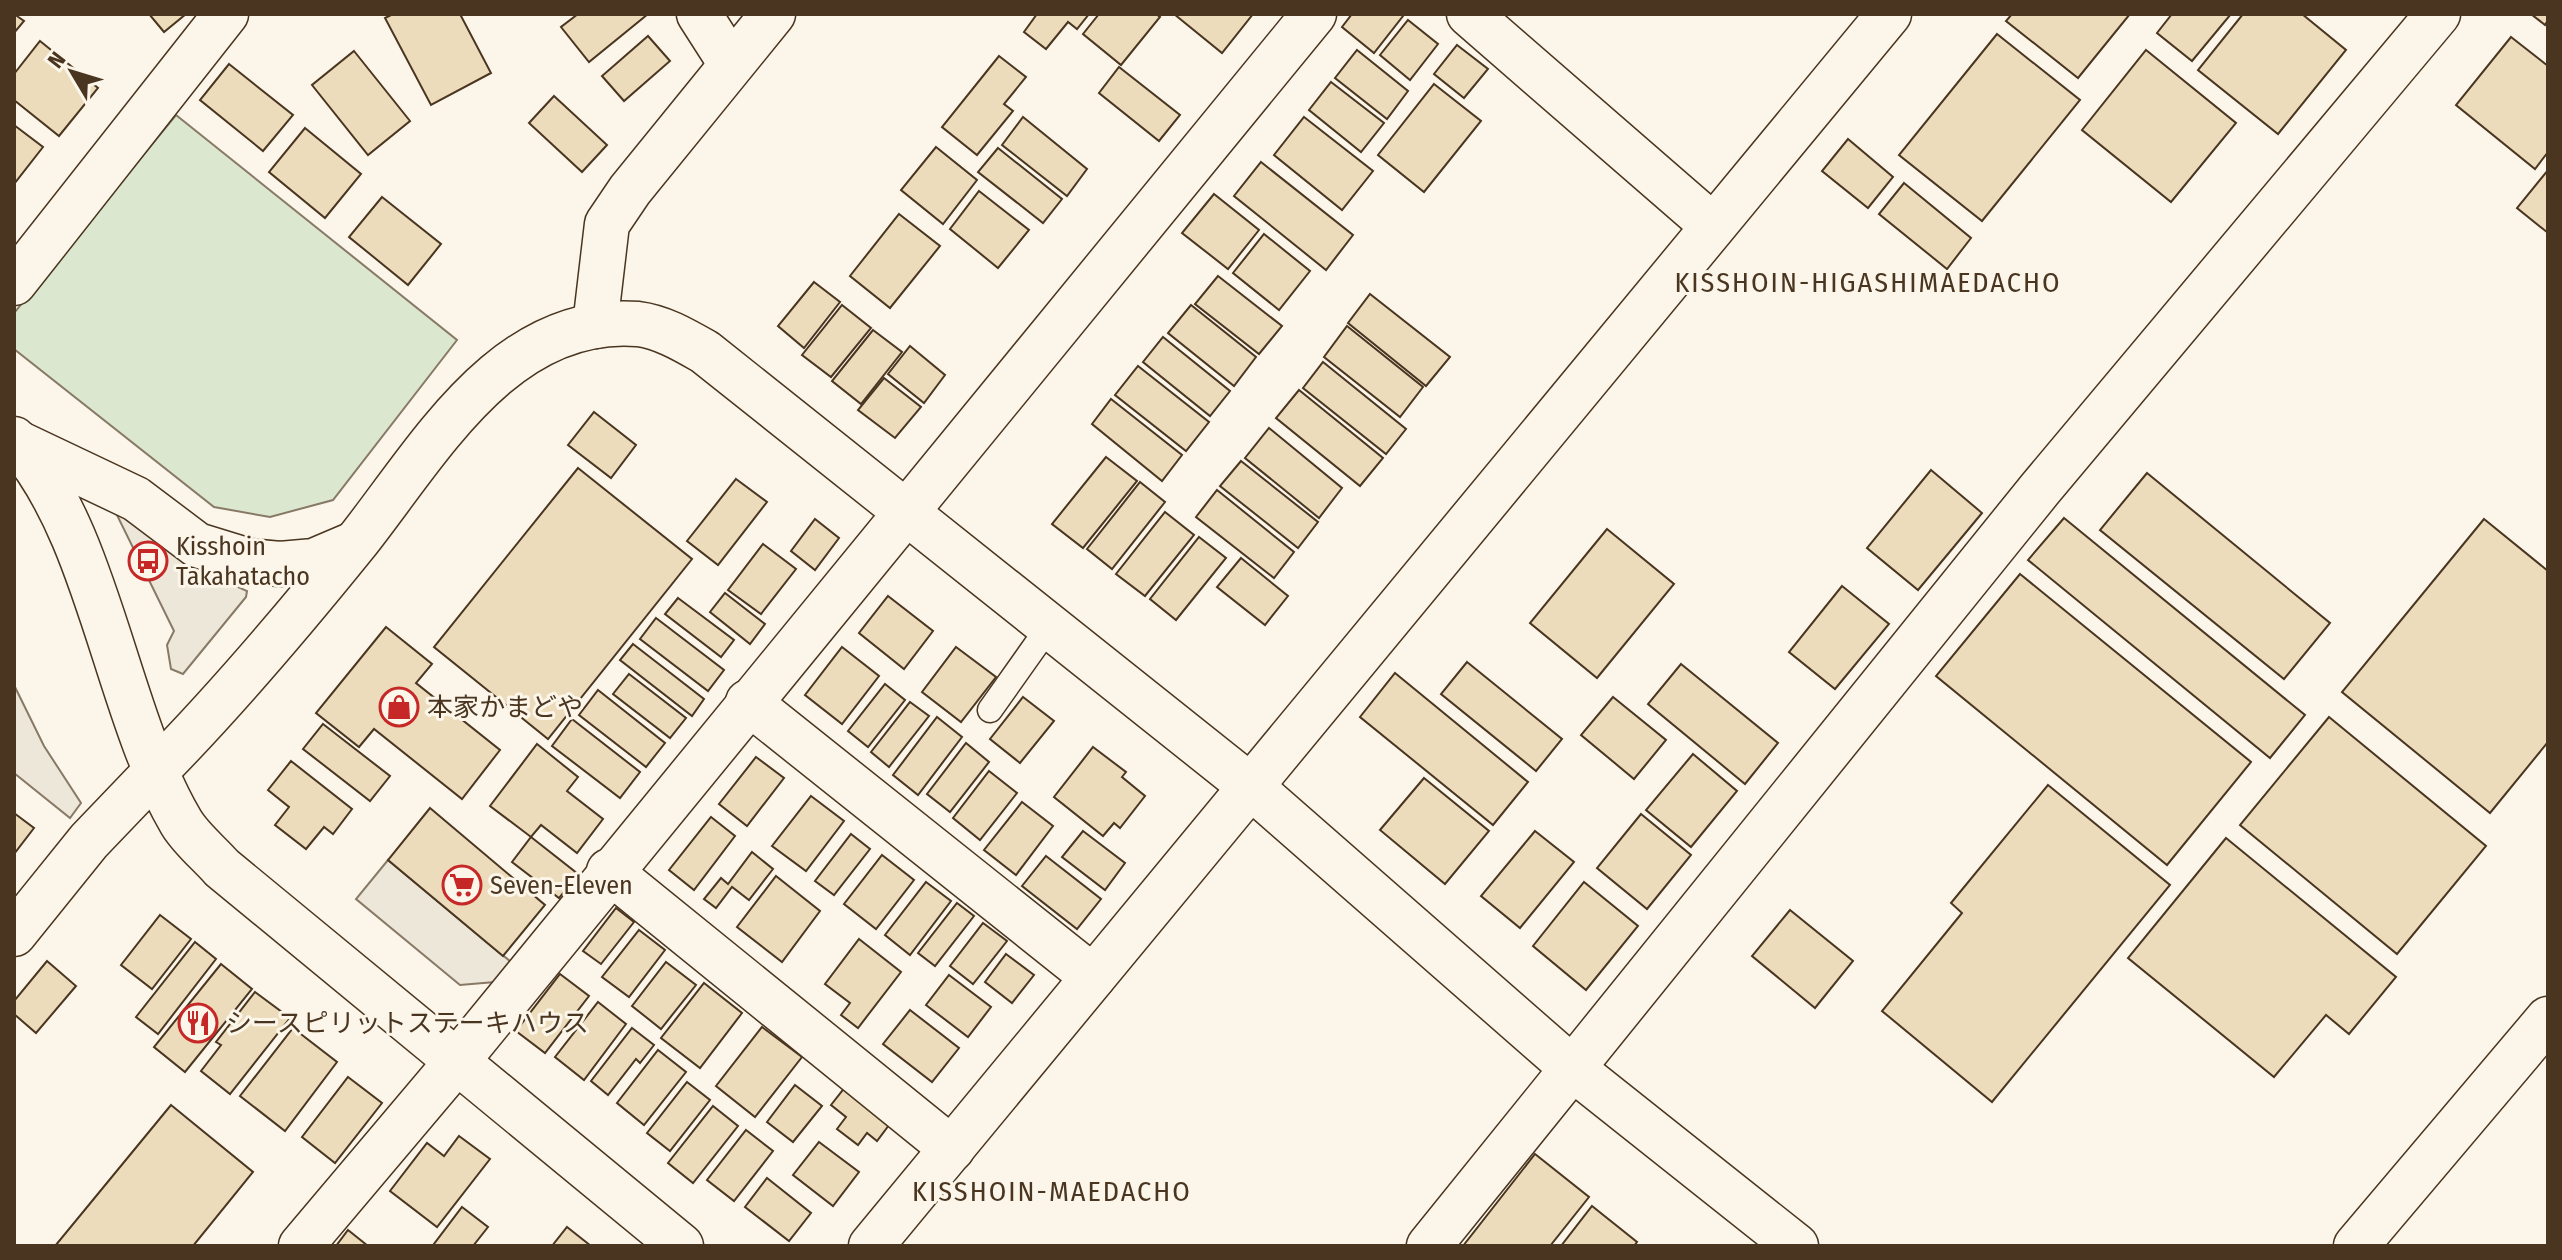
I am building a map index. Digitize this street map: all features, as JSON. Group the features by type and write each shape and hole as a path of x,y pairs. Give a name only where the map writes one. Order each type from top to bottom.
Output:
{"street":[{"path":"14,283 226,14"},
{"path":"699,14 731,64"},
{"path":"595,326 607,224 773,14"},
{"path":"301,1246 458,1060 609,871 1314,14"},
{"path":"1469,14 1713,226"},
{"path":"871,1246 1889,14"},
{"path":"1429,1246 2040,489 2438,14"},
{"path":"14,934 89,841 197,730 354,544 458,411 497,373 532,349 595,326 639,324 673,334 705,352 1250,786 1572,1068 1796,1246"},
{"path":"16,441 136,499 197,545 249,561 280,564 314,561 354,544"},
{"path":"16,441 49,492 75,544 156,771 183,825 222,868 681,1246"},
{"path":"748,702 1093,977"},
{"path":"609,871 952,1149"},
{"path":"2356,1246 2548,1019"}],"lane":[{"path":"990,710 1048,628"}],"green space":[{"path":"176,115 457,340 333,500 270,517 214,507 14,349 14,313"}],"shaded area":[{"path":"102,501 214,576 247,591 246,597 183,674 171,669 167,645 174,631 117,515"},
{"path":"14,685 44,746 81,803 70,818 14,773"},
{"path":"388,860 511,962 495,982 460,985 356,899"}],"building":[{"path":"14,14 24,21 14,33"},
{"path":"149,14 186,14 164,32"},
{"path":"393,14 460,14 491,73 431,105 385,18"},
{"path":"578,14 648,14 589,62 561,27"},
{"path":"1037,14 1089,14 1077,29 1068,22 1046,49 1024,32"},
{"path":"1099,14 1156,14 1160,17 1121,65 1083,34"},
{"path":"1174,14 1253,14 1222,53"},
{"path":"1352,14 1403,16 1374,53 1342,27"},
{"path":"2012,14 2130,14 2078,78 2006,21"},
{"path":"2172,14 2231,14 2192,61 2157,33"},
{"path":"2243,14 2302,14 2346,50 2278,134 2198,70"},
{"path":"2531,14 2548,14 2548,20 2545,25"},
{"path":"1408,20 1438,44 1410,80 1380,55"},
{"path":"1997,34 2080,100 1982,221 1899,155"},
{"path":"648,36 670,61 624,101 602,76"},
{"path":"2511,37 2548,66 2548,152 2535,169 2456,105"},
{"path":"40,41 98,88 59,136 14,100 14,74"},
{"path":"1457,45 1488,69 1464,98 1434,74"},
{"path":"1357,50 1408,91 1387,119 1335,78"},
{"path":"2146,50 2236,123 2171,202 2082,130"},
{"path":"354,51 410,121 368,155 312,85"},
{"path":"999,56 1026,77 1004,104 1013,111 977,155 942,127"},
{"path":"229,64 293,115 263,151 200,100"},
{"path":"1119,67 1180,115 1159,141 1099,93"},
{"path":"1331,82 1384,123 1361,152 1309,110"},
{"path":"1434,84 1481,121 1424,192 1378,155"},
{"path":"554,96 607,145 582,172 529,123"},
{"path":"1023,117 1087,169 1067,196 1002,145"},
{"path":"1304,117 1373,171 1342,210 1274,155"},
{"path":"14,125 43,147 14,184"},
{"path":"305,128 361,174 325,218 269,172"},
{"path":"1848,139 1893,177 1868,208 1822,171"},
{"path":"936,147 977,180 943,224 901,190"},
{"path":"998,148 1062,199 1043,223 978,172"},
{"path":"1261,162 1353,235 1326,270 1234,196"},
{"path":"2548,170 2548,233 2517,208"},
{"path":"1904,183 1971,238 1947,269 1879,214"},
{"path":"979,191 1029,230 998,268 950,229"},
{"path":"1214,194 1259,230 1228,269 1182,233"},
{"path":"382,197 441,244 408,285 349,237"},
{"path":"899,214 940,246 890,308 850,276"},
{"path":"1264,234 1310,271 1279,310 1233,273"},
{"path":"1218,276 1282,326 1259,354 1195,304"},
{"path":"814,282 840,302 804,348 778,326"},
{"path":"1370,294 1450,357 1426,386 1348,323"},
{"path":"842,305 871,328 831,377 802,355"},
{"path":"1191,305 1256,357 1234,386 1168,333"},
{"path":"1347,326 1423,387 1400,417 1324,357"},
{"path":"873,330 902,352 861,404 832,381"},
{"path":"1163,337 1230,391 1210,416 1143,362"},
{"path":"910,346 945,375 924,403 888,374"},
{"path":"1323,362 1406,429 1386,454 1303,388"},
{"path":"1138,366 1209,422 1186,451 1115,395"},
{"path":"884,378 921,407 895,438 858,410"},
{"path":"1299,390 1383,458 1360,486 1276,418"},
{"path":"1111,399 1182,455 1162,481 1092,424"},
{"path":"594,412 636,445 611,478 568,445"},
{"path":"1269,428 1342,488 1319,518 1245,458"},
{"path":"1106,457 1137,481 1083,548 1052,524"},
{"path":"1241,461 1318,522 1298,548 1220,486"},
{"path":"578,468 692,559 548,739 434,647"},
{"path":"1931,470 1982,513 1918,590 1867,548"},
{"path":"2147,473 2330,623 2284,679 2100,530"},
{"path":"736,479 767,502 718,565 687,541"},
{"path":"1140,482 1165,502 1112,569 1087,549"},
{"path":"1217,490 1294,552 1274,578 1196,517"},
{"path":"1165,512 1194,535 1145,596 1116,574"},
{"path":"2064,518 2305,715 2270,758 2028,560"},
{"path":"815,519 839,538 815,570 791,551"},
{"path":"2484,519 2548,571 2548,742 2490,813 2342,692"},
{"path":"1607,529 1674,584 1597,678 1530,623"},
{"path":"1199,537 1226,558 1176,620 1150,599"},
{"path":"763,544 796,569 761,614 728,590"},
{"path":"1241,558 1288,596 1265,625 1217,587"},
{"path":"2020,574 2251,762 2167,865 1936,676"},
{"path":"1842,586 1889,624 1835,689 1789,652"},
{"path":"725,593 765,624 750,644 710,612"},
{"path":"888,596 933,631 904,669 859,633"},
{"path":"678,598 734,640 721,657 665,614"},
{"path":"656,618 724,670 708,691 640,639"},
{"path":"386,627 432,664 416,683 500,750 462,799 374,729 359,747 316,713"},
{"path":"633,644 704,699 692,716 620,660"},
{"path":"842,647 879,676 842,724 805,695"},
{"path":"956,647 996,677 961,722 922,692"},
{"path":"1467,662 1562,739 1536,771 1441,694"},
{"path":"1681,664 1778,743 1745,784 1648,704"},
{"path":"1395,673 1528,782 1493,825 1360,717"},
{"path":"629,674 686,718 670,738 613,694"},
{"path":"885,684 905,700 868,747 848,731"},
{"path":"598,690 665,743 646,767 579,715"},
{"path":"1023,697 1054,721 1020,763 990,739"},
{"path":"1613,697 1666,740 1634,779 1581,735"},
{"path":"910,702 929,716 889,767 871,752"},
{"path":"937,717 962,737 918,795 893,775"},
{"path":"2329,717 2486,846 2397,954 2240,825"},
{"path":"572,719 640,772 620,798 552,746"},
{"path":"323,724 390,776 370,801 303,749"},
{"path":"966,743 989,762 950,812 927,794"},
{"path":"537,744 578,777 567,791 603,819 577,853 541,825 531,837 490,806"},
{"path":"1093,747 1126,772 1122,777 1145,796 1120,828 1114,823 1103,836 1054,797"},
{"path":"1693,754 1737,791 1691,847 1646,810"},
{"path":"756,757 784,778 747,826 719,804"},
{"path":"291,761 352,809 333,834 324,827 306,849 275,825 289,807 268,790"},
{"path":"989,771 1017,793 980,840 953,818"},
{"path":"1424,778 1489,831 1445,884 1380,830"},
{"path":"2048,785 2170,885 1992,1102 1882,1011 1962,913 1951,903"},
{"path":"811,796 844,821 806,871 772,846"},
{"path":"1022,802 1053,826 1016,875 984,850"},
{"path":"430,808 545,905 503,956 388,860"},
{"path":"14,813 34,828 14,854"},
{"path":"1641,814 1691,855 1647,909 1597,868"},
{"path":"711,817 735,836 694,890 669,870"},
{"path":"1083,831 1125,863 1105,890 1062,857"},
{"path":"1535,831 1574,862 1520,928 1481,896"},
{"path":"851,834 870,849 834,895 815,881"},
{"path":"531,837 578,874 559,898 512,862"},
{"path":"2226,838 2396,977 2349,1034 2326,1015 2274,1077 2128,958"},
{"path":"752,852 773,869 749,900 732,887 716,908 704,899 721,878 728,884"},
{"path":"882,855 914,880 876,929 844,904"},
{"path":"1046,856 1101,899 1077,929 1022,886"},
{"path":"776,876 820,911 782,962 737,927"},
{"path":"926,882 951,901 910,955 885,935"},
{"path":"1584,882 1638,926 1586,990 1533,946"},
{"path":"957,903 974,916 935,966 918,953"},
{"path":"616,908 634,922 601,964 583,951"},
{"path":"1790,910 1853,961 1815,1008 1752,956"},
{"path":"160,915 191,939 152,989 121,965"},
{"path":"983,923 1007,941 973,984 950,966"},
{"path":"639,930 665,950 629,997 602,977"},
{"path":"859,939 901,972 858,1028 841,1015 850,1003 825,984"},
{"path":"195,942 216,959 158,1034 136,1017"},
{"path":"1006,954 1034,975 1012,1003 985,982"},
{"path":"47,961 76,986 36,1033 14,1014 14,1001"},
{"path":"666,962 696,985 661,1029 632,1006"},
{"path":"221,964 252,989 185,1072 154,1047"},
{"path":"560,974 589,996 545,1053 516,1031"},
{"path":"949,975 991,1007 968,1037 926,1005"},
{"path":"704,983 742,1013 700,1068 661,1038"},
{"path":"255,992 290,1018 230,1094 201,1071 221,1045 216,1042"},
{"path":"598,1002 626,1024 584,1080 555,1057"},
{"path":"910,1010 959,1048 932,1082 883,1044"},
{"path":"762,1027 802,1057 755,1117 716,1086"},
{"path":"293,1028 337,1062 285,1131 240,1096"},
{"path":"632,1028 654,1045 640,1063 636,1059 608,1095 591,1081"},
{"path":"658,1050 686,1072 644,1125 617,1103"},
{"path":"348,1077 382,1103 335,1163 302,1137"},
{"path":"687,1082 710,1100 670,1151 647,1133"},
{"path":"795,1085 822,1106 793,1142 767,1122"},
{"path":"846,1086 892,1121 877,1141 867,1133 858,1145 837,1129 846,1117 831,1105"},
{"path":"171,1105 253,1172 193,1246 55,1246"},
{"path":"713,1106 738,1126 693,1183 668,1163"},
{"path":"746,1130 773,1151 734,1201 707,1180"},
{"path":"459,1136 490,1159 437,1227 390,1191 427,1143 444,1156"},
{"path":"819,1142 859,1172 833,1206 793,1175"},
{"path":"1535,1154 1589,1197 1550,1246 1463,1246"},
{"path":"767,1178 811,1213 789,1241 745,1207"},
{"path":"1592,1206 1637,1242 1634,1246 1561,1246"},
{"path":"462,1207 488,1227 473,1246 436,1246 434,1244"},
{"path":"567,1227 591,1246 552,1246"},
{"path":"348,1230 368,1246 336,1246"}],"place":[{"name":"Kisshoin Takahatacho","path":"148,561"},
{"name":"本家かまどや","path":"399,707"},
{"name":"Seven-Eleven","path":"462,885"},
{"name":"シースピリットステーキハウス","path":"198,1023"}],"district":[{"name":"KISSHOIN-HIGASHIMAEDACHO","path":"1868,282"},
{"name":"KISSHOIN-MAEDACHO","path":"1052,1191"}]}
